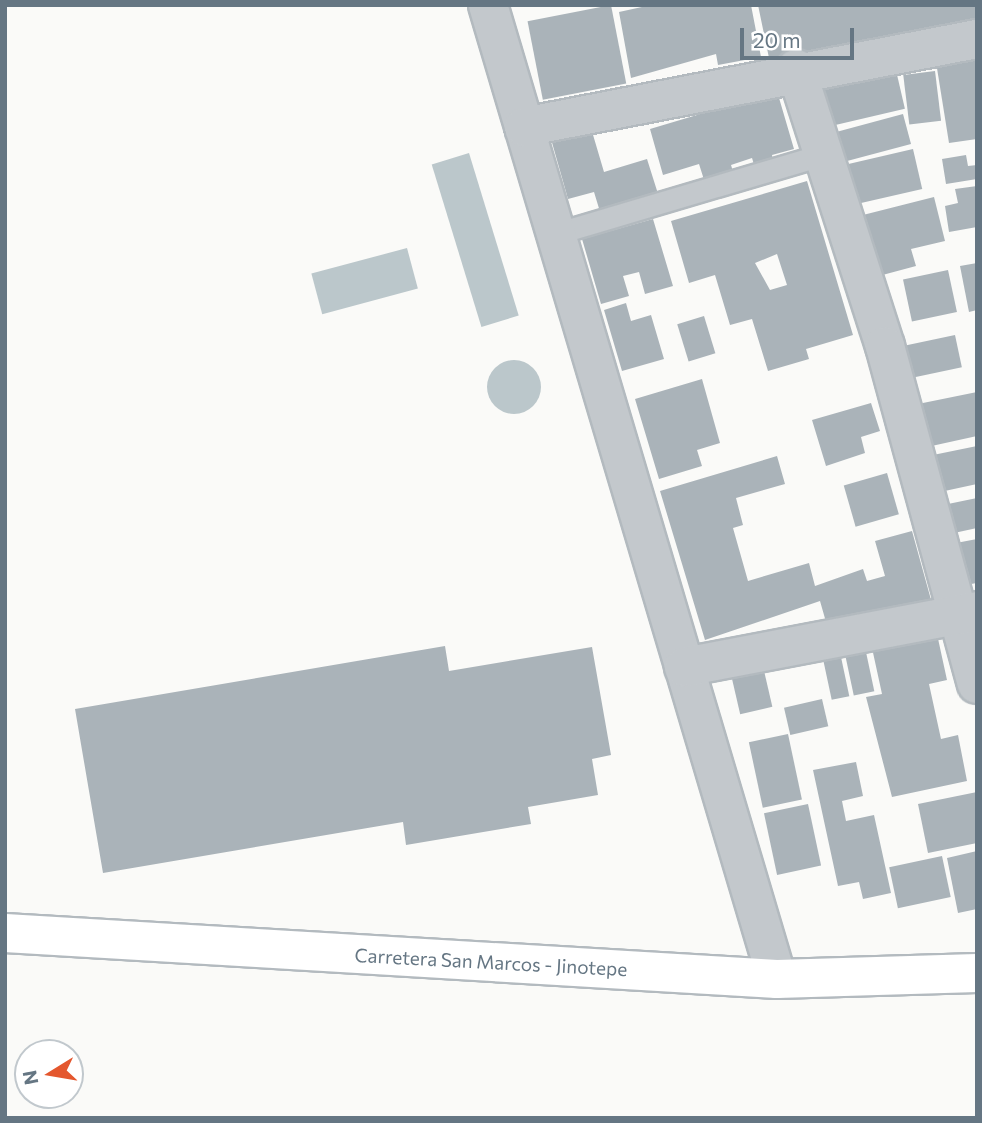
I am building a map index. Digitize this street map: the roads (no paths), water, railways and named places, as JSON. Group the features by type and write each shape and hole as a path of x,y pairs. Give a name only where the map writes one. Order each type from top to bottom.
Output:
{"main road":[{"name":"Carretera San Marcos - Jinotepe","path":"5,933 777,979 977,972"}],"street":[{"path":"488,5 558,233 777,979"},
{"path":"524,127 796,69 977,39"},
{"path":"796,69 969,612 977,684"},
{"path":"684,667 969,612"}],"lane":[{"path":"558,233 824,154"}]}
